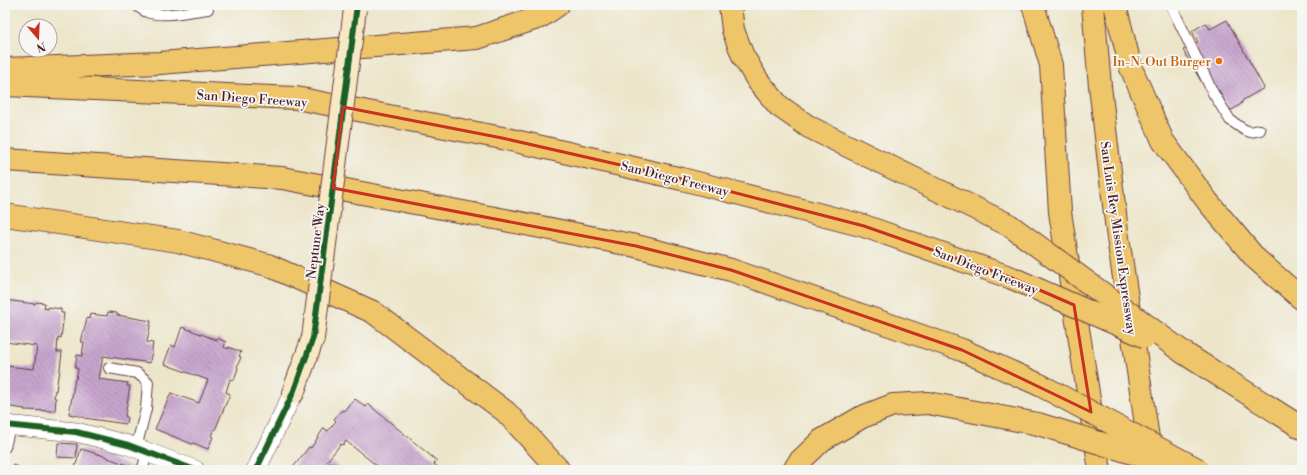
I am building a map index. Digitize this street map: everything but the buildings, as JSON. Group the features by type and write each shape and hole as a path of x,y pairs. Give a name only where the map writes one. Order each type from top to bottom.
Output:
{"highway":[{"path":"5,69 160,63 477,38 540,17 558,5"},
{"path":"730,5 733,30 743,56 758,81 779,106 809,126 1009,225 1184,353"},
{"path":"1033,5 1051,65 1060,212 1100,470"},
{"name":"San Luis Rey Mission Expressway","path":"1093,5 1100,86 1117,231 1152,470"},
{"path":"1114,5 1132,68 1163,141 1208,202 1256,259 1302,299"},
{"name":"San Diego Freeway","path":"5,86 296,98 502,138 682,178 864,226 1012,278 1184,353 1302,428"},
{"path":"5,160 282,178 492,217 636,246 731,270 962,350 1040,385 1199,470"},
{"path":"5,216 178,241 268,265 373,312 506,412 559,470"},
{"path":"794,470 799,462 822,440 862,417 893,405 928,403 1038,424 1189,470"}],"street":[{"name":"Neptune Way","path":"256,470 293,393 313,338 356,7"},
{"path":"8,426 76,432 142,457 195,470"}],"lane":[{"path":"136,5 145,12 153,14 169,14 208,9"},
{"path":"1171,5 1214,93 1230,120 1250,132 1260,130"},
{"path":"109,368 137,373 148,382 142,457"},
{"path":"5,446 8,426"}],"highlighted area":[{"path":"343,107 502,138 682,179 864,226 1012,278 1074,305 1091,412 962,350 731,270 636,246 333,188"}],"cycle path":[{"path":"256,470 293,393 313,338 357,5"},
{"path":"5,425 76,432 128,445 195,470"}],"place":[{"name":"In-N-Out Burger","path":"1219,61"}]}
